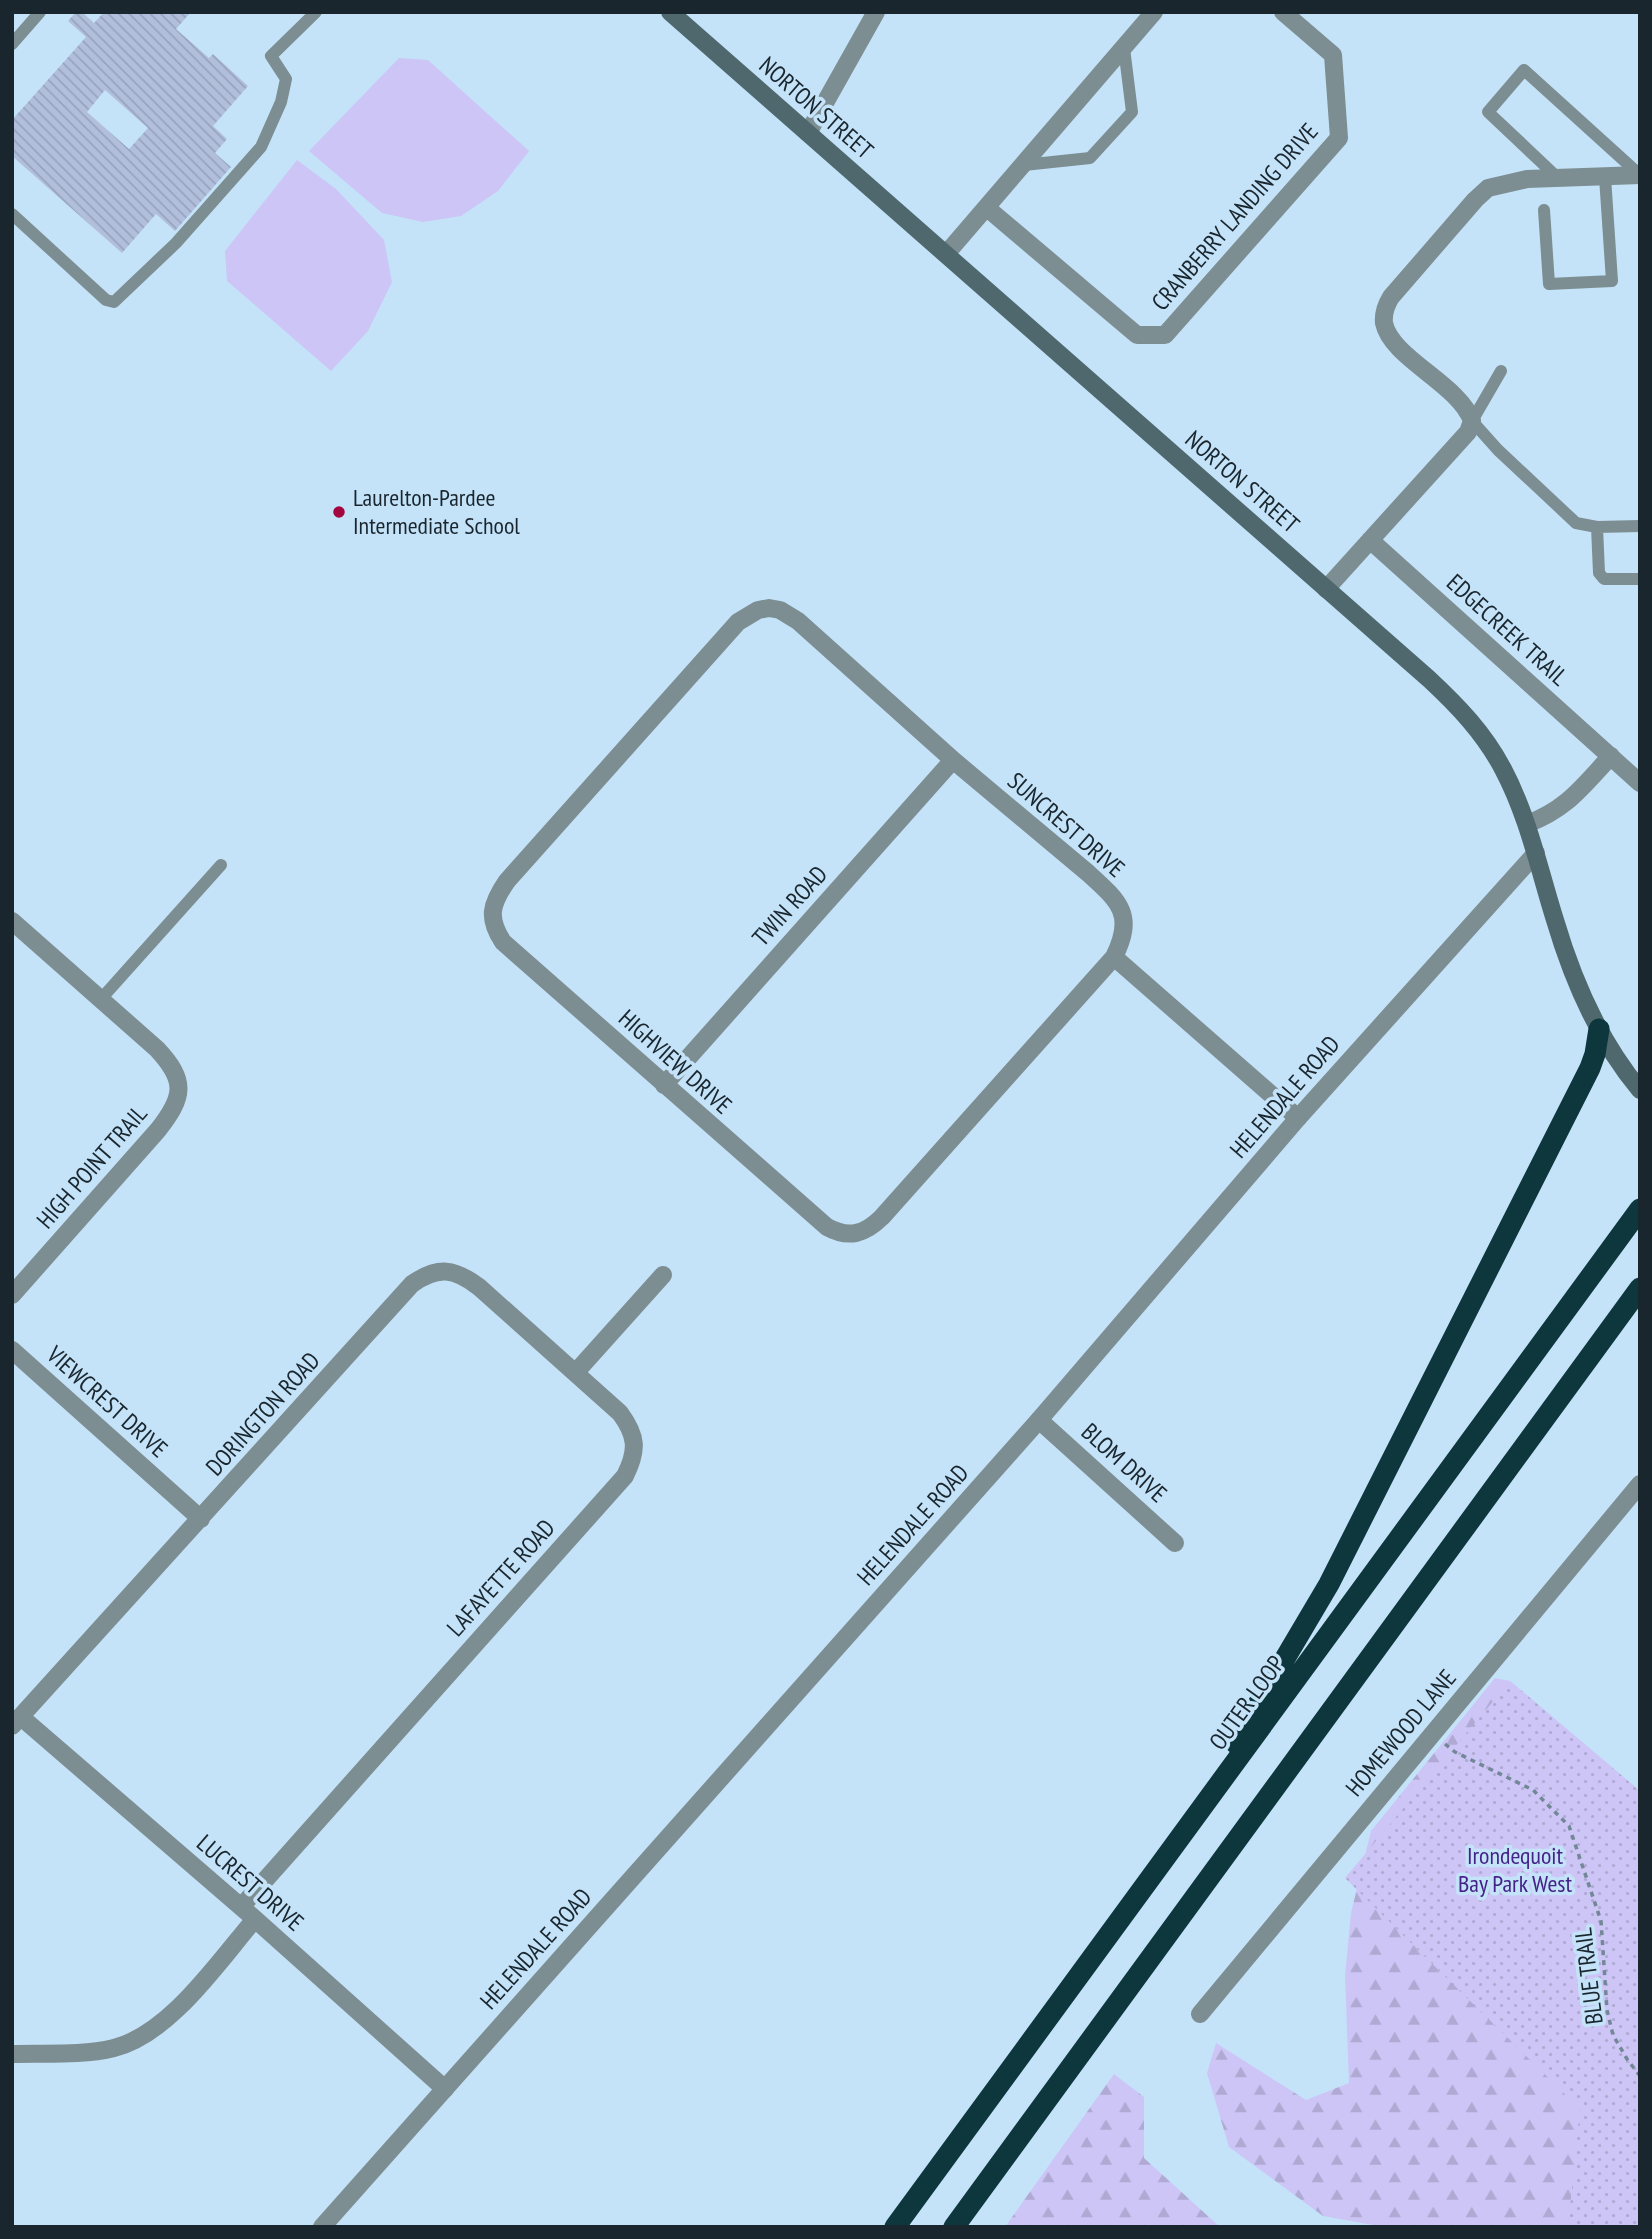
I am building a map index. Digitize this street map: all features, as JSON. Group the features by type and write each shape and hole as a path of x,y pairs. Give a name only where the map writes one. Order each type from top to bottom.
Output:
{"highway":[{"path":"1113,1929 1194,1810 1329,1584 1590,1068 1599,1029"},
{"name":"OUTER LOOP","path":"895,2227 1640,1209"},
{"path":"954,2227 1640,1288"}],"main road":[{"name":"NORTON STREET","path":"670,12 1429,679 1476,727 1503,769 1527,824 1564,950 1580,990 1599,1029 1634,1084"}],"street":[{"path":"808,133 876,12"},
{"path":"946,254 1154,12"},
{"name":"CRANBERRY LANDING DRIVE","path":"987,208 1137,335 1165,335 1339,138 1332,55 1283,12"},
{"path":"1326,589 1468,432 1472,421 1463,404 1393,342 1384,320 1385,309 1391,297 1488,188 1527,179 1640,175"},
{"name":"EDGECREEK TRAIL","path":"1370,540 1640,783"},
{"name":"SUNCREST DRIVE","path":"746,616 769,608 788,614 1107,891 1119,906 1125,921 1123,939 1114,957"},
{"name":"HIGHVIEW DRIVE","path":"746,616 507,881 493,907 494,925 503,942 827,1227 837,1233 849,1235 861,1233 882,1217 1114,957"},
{"path":"1527,824 1562,807 1611,756"},
{"name":"TWIN ROAD","path":"664,1085 953,760"},
{"name":"HELENDALE ROAD","path":"322,2227 1039,1420 1298,1118 1536,852"},
{"name":"HIGH POINT TRAIL","path":"12,921 171,1064 180,1087 178,1102 159,1130 12,1295"},
{"path":"1114,957 1298,1118"},
{"name":"DORINGTON ROAD","path":"17,1721 412,1284 423,1276 447,1271 469,1279 576,1372"},
{"path":"576,1372 663,1275"},
{"name":"VIEWCREST DRIVE","path":"12,1349 201,1519"},
{"name":"LAFAYETTE ROAD","path":"12,2054 114,2048 142,2038 163,2023 183,2003 248,1913 625,1476 634,1451 634,1438 629,1426 620,1413 576,1372"},
{"name":"BLOM DRIVE","path":"1039,1420 1175,1543"},
{"name":"HOMEWOOD LANE","path":"1200,2014 1640,1484"},
{"name":"LUCREST DRIVE","path":"17,1721 248,1913 445,2089"}],"lane":[{"path":"12,44 40,12"},
{"path":"12,214 106,300 114,302 177,243 261,147 281,102 286,79 271,56 316,12"},
{"path":"1024,165 1090,158 1132,111 1124,48"},
{"path":"1558,178 1488,112 1524,70 1640,175"},
{"path":"1544,210 1549,284 1612,281 1605,177"},
{"path":"1501,371 1472,421 1498,450 1576,523 1597,527 1640,526"},
{"path":"1597,527 1599,573 1604,579 1640,579"},
{"path":"101,999 221,865"}],"path":[{"name":"BLUE TRAIL","path":"1433,1733 1455,1752 1533,1790 1569,1826 1601,1921 1607,2010 1613,2035 1640,2076"}],"green space":[{"path":"399,58 428,60 529,151 498,191 461,216 423,222 382,213 309,151"},
{"path":"297,160 336,189 384,240 392,282 368,331 331,371 227,281 225,251"},
{"path":"1495,1678 1510,1681 1640,1791 1640,2227 1384,2227 1323,2216 1229,2147 1207,2073 1216,2043 1306,2100 1349,2083 1345,1976 1351,1913 1371,1831"},
{"name":"Irondequoit Bay Park West","path":"1510,1681 1640,1791 1640,2227 1568,2227 1580,2109 1345,1878"},
{"path":"1114,2074 1144,2097 1144,2158 1220,2227 1005,2227"}],"building":[{"path":"76,12 82,12 94,23 104,12 191,12 176,29 209,58 213,54 248,86 213,126 227,139 215,153 231,167 175,231 156,214 122,253 12,156 12,120 86,37 68,21","holes":["105,90 148,128 129,149 87,112"]}],"place":[{"name":"Laurelton-Pardee Intermediate School","path":"339,512"}]}
